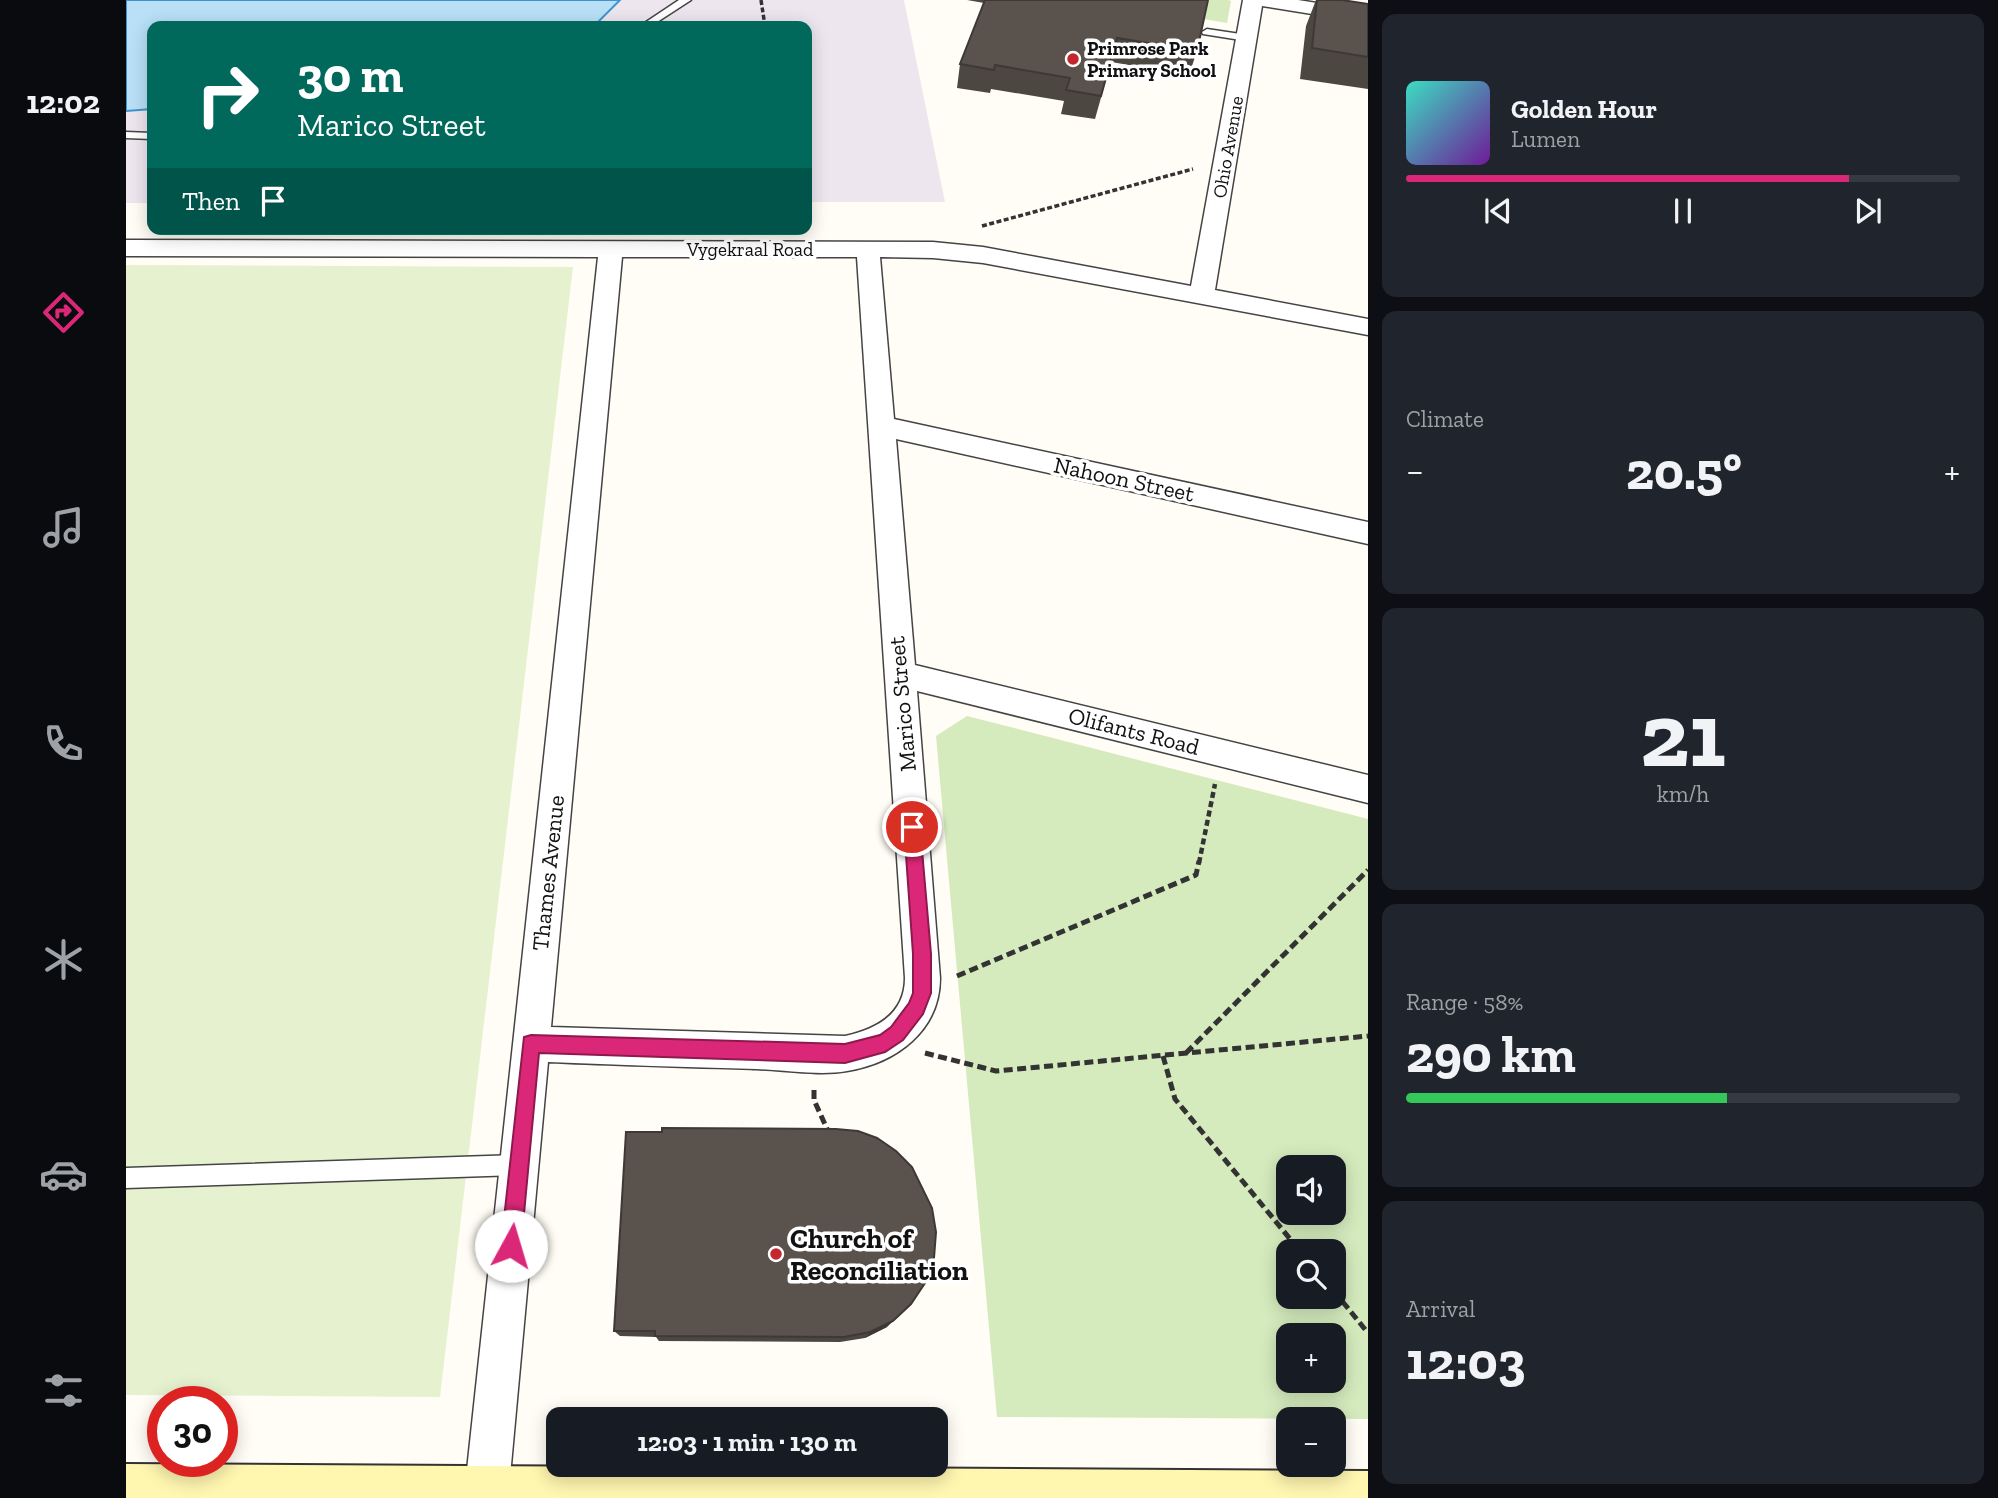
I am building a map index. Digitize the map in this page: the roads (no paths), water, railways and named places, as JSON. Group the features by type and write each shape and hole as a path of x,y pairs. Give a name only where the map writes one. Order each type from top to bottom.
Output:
{"street":[{"name":"Ohio Avenue","path":"1202,295 1253,0"},
{"path":"1260,0 1368,17"},
{"name":"Vygekraal Road","path":"126,248 869,249 961,252 1368,327"},
{"name":"Thames Avenue","path":"486,1496 611,248"},
{"name":"Marico Street","path":"531,1044 845,1054 885,1043 908,1022 922,993 922,954 869,249"},
{"name":"Nahoon Street","path":"881,426 1368,533"},
{"name":"Olifants Road","path":"900,674 1368,789"},
{"path":"126,1490 486,1496 1368,1498"}],"lane":[{"path":"653,21 686,0"},
{"path":"1207,32 1247,38"},
{"path":"126,135 147,136"},
{"path":"126,1178 519,1165"}],"water":[{"path":"126,0 620,0 599,21 147,21 147,109 126,111"}],"place":[{"name":"Primrose Park Primary School","path":"1073,59"},
{"name":"Church of Reconciliation","path":"776,1254"}]}
